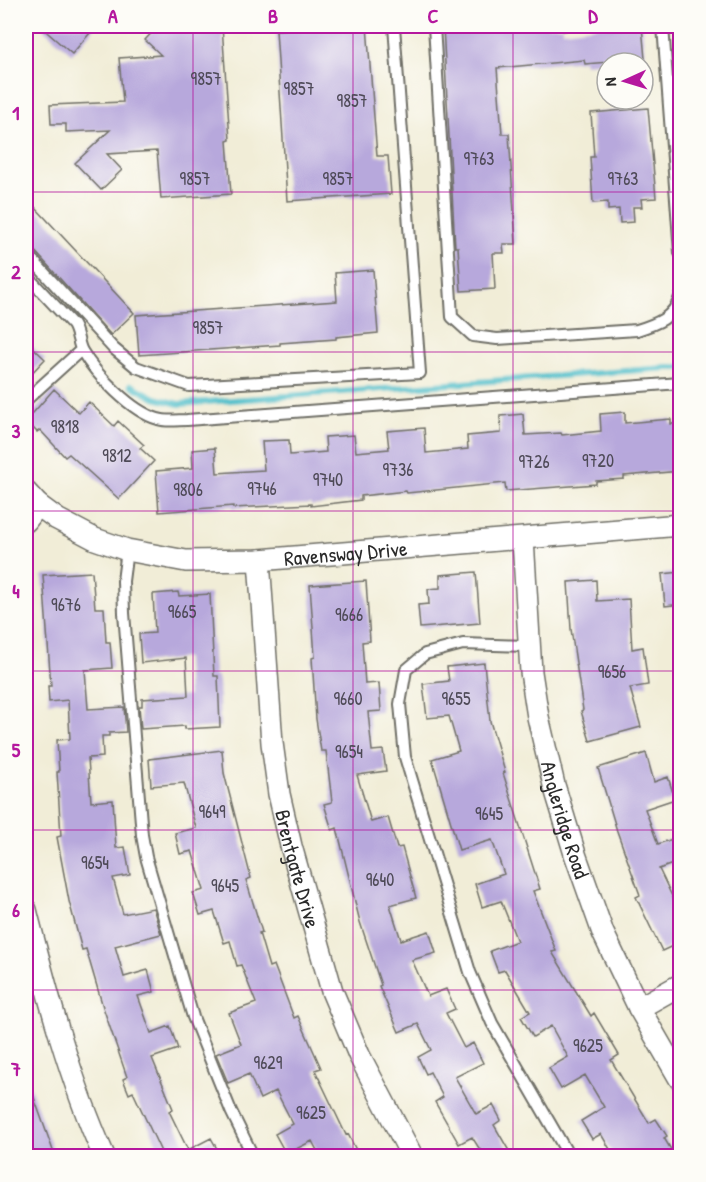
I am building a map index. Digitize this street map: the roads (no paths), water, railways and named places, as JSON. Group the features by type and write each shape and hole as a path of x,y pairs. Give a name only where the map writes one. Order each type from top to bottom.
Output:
{"street":[{"name":"Ravensway Drive","path":"30,506 95,539 127,550 186,561 259,560 681,525"},
{"name":"Angleridge Road","path":"523,538 531,672 538,717 554,785 603,933 639,1008 681,1079"},
{"name":"Brentgate Drive","path":"259,560 272,743 279,794 291,846 332,991 359,1055 412,1156"},
{"path":"26,910 53,1015 76,1084 104,1156"},
{"path":"639,1008 681,985"}],"lane":[{"path":"26,254 113,348 136,367 189,386 420,373 394,26"},
{"path":"434,26 452,317 473,336 497,339 637,330 659,324 673,312 681,297"},
{"path":"663,26 681,253"},
{"path":"26,275 73,325 81,350 112,388 135,409 160,420 187,420 681,383"},
{"path":"26,400 81,350"},
{"path":"127,550 123,581 124,613 142,836 146,857 193,1017 231,1111 253,1156"},
{"path":"529,646 463,644 425,654 406,670 400,704 405,757 470,972 492,1023 524,1074 569,1156"}],"waterway":[{"path":"131,385 155,398 179,404 680,367"}]}
